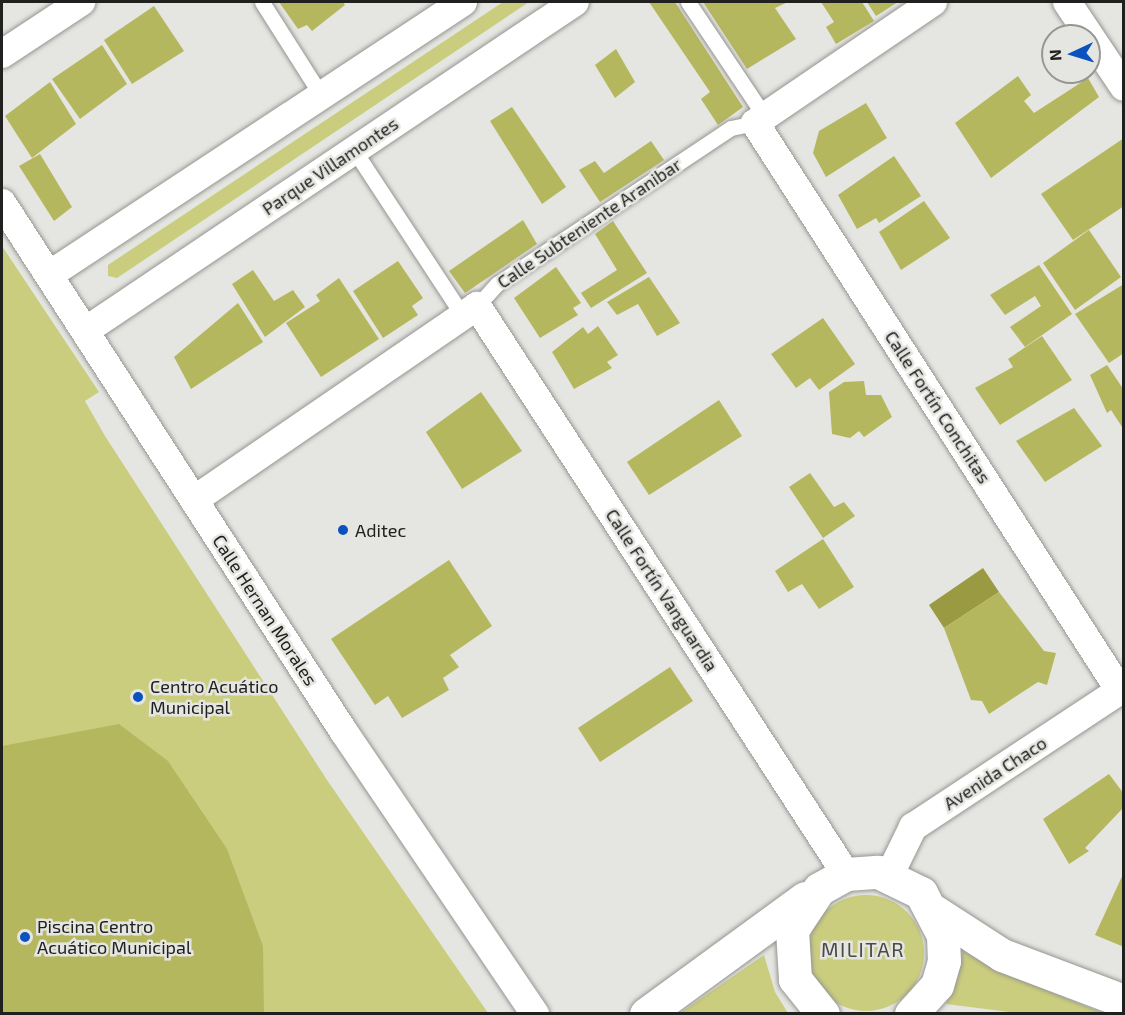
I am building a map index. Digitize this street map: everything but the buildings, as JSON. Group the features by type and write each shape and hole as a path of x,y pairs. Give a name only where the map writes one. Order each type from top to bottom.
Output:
{"main road":[{"path":"646,1014 832,881 889,876 921,893 934,911 944,935 944,961 937,985 910,1014"},
{"path":"823,1014 795,979 789,954 792,930 832,881"},
{"path":"934,911 1002,955 1124,1001"}],"street":[{"path":"2,54 81,2"},
{"path":"49,275 463,2"},
{"name":"Parque Villamontes","path":"85,331 575,2"},
{"name":"Calle Subteniente Aranibar","path":"760,120 933,2"},
{"path":"1067,2 1124,87"},
{"name":"Calle Fortín Conchitas","path":"760,120 1122,690"},
{"name":"Calle Hernan Morales","path":"2,202 194,500 535,1014"},
{"name":"Calle Subteniente Aranibar","path":"194,500 470,311"},
{"name":"Calle Fortín Vanguardia","path":"470,311 832,881"},
{"name":"Avenida Chaco","path":"889,876 913,827 1122,690"}],"lane":[{"path":"262,2 321,96"},
{"name":"Calle Fortín Conchitas","path":"688,2 760,120"},
{"name":"Calle Subteniente Aranibar","path":"470,311 497,284 731,128 760,120"},
{"name":"Calle Fortín Vanguardia","path":"354,150 470,311"}],"green space":[{"path":"503,2 529,2 117,278 108,276 108,265"},
{"name":"Centro Acuático Municipal","path":"2,246 99,392 85,401 105,436 327,780 488,1013 2,1013"},
{"path":"866,895 888,900 907,912 919,931 924,953 919,975 907,994 888,1006 866,1011 844,1006 825,994 813,975 808,953 813,931 825,912 844,900"},
{"path":"963,951 1006,974 1103,1013 1017,1013 946,1004"},
{"path":"764,955 775,992 788,1013 680,1013"}],"shaded area":[{"path":"983,568 999,592 944,628 929,605"}],"place":[{"name":"Aditec","path":"343,530"},
{"name":"Centro Acuático Municipal","path":"138,697"},
{"name":"Piscina Centro Acuático Municipal","path":"25,937"}],"district":[{"name":"MILITAR","path":"863,949"}]}
